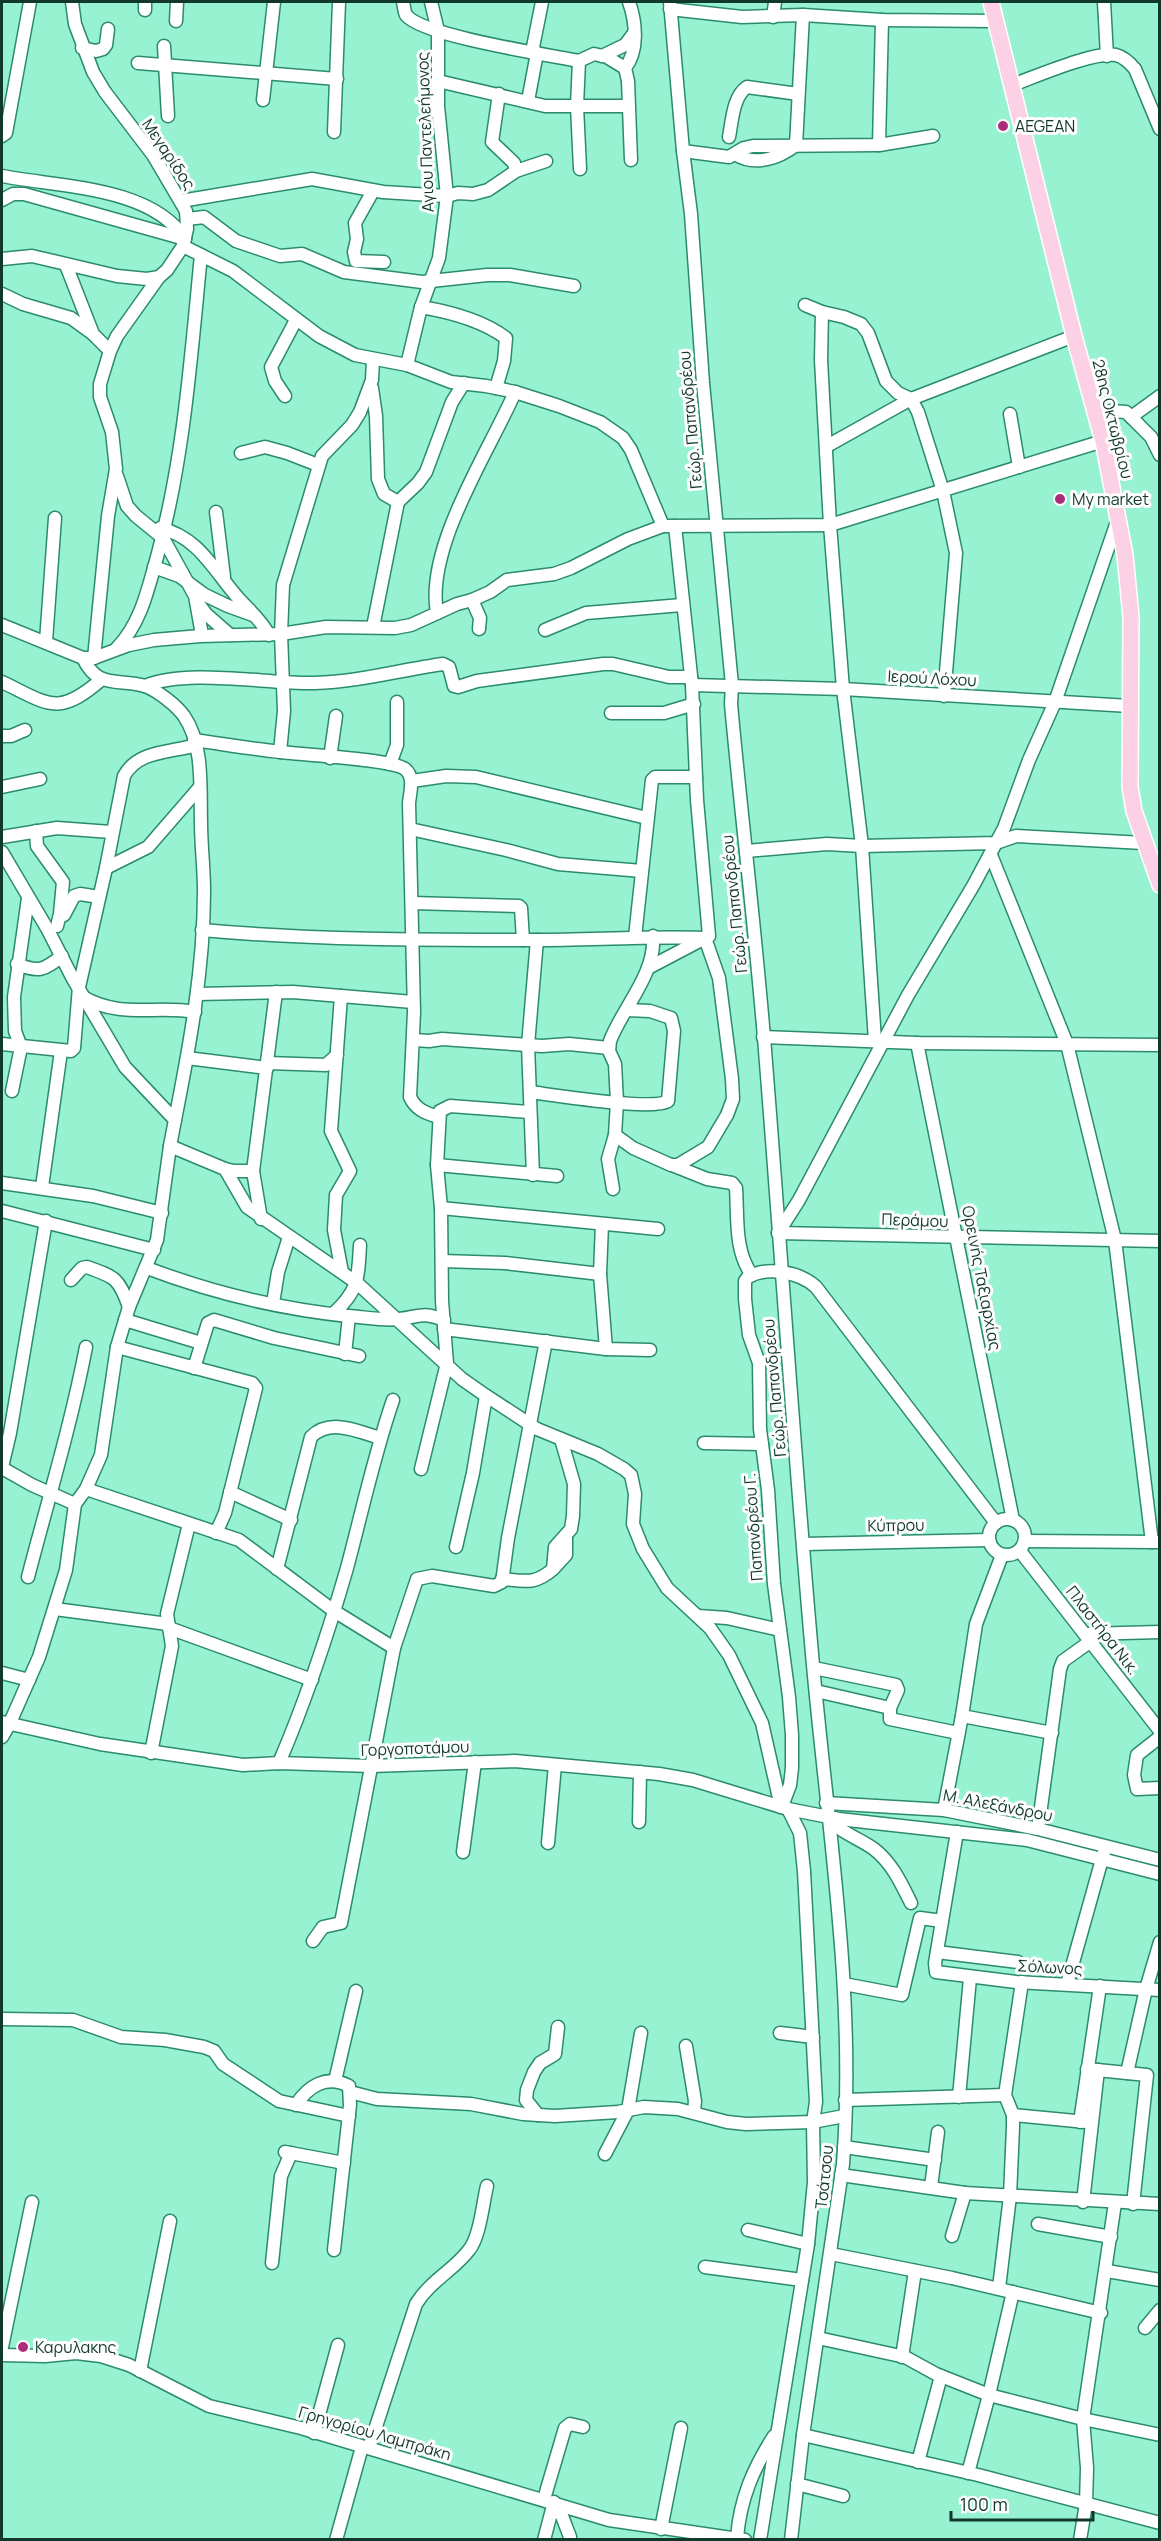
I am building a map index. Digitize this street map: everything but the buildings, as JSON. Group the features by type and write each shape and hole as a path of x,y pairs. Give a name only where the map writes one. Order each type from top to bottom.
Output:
{"main road":[{"name":"28ης Οκτωβρίου","path":"991,2 1074,336 1103,441 1118,518 1130,589 1130,787 1143,843 1160,885"}],"street":[{"path":"2,136 6,133 30,2"},
{"name":"Μεγαρίδος","path":"72,2 82,48 105,92 153,155 181,201 188,219 184,242 174,262 159,277 126,321 110,351 100,384 100,397 112,432 116,469"},
{"path":"176,21 177,2"},
{"path":"263,100 274,2"},
{"path":"334,132 339,2"},
{"path":"403,2 406,14 411,20 438,31 579,61 589,55 602,56 625,69"},
{"name":"Αγιου Παντελεήμονος","path":"407,365 421,308 439,258 447,196 438,105 438,31 431,2"},
{"path":"528,101 542,2"},
{"path":"629,2 634,33 633,54 625,69 628,81 631,159"},
{"path":"1104,2 1107,56"},
{"path":"670,5 742,17 772,7 803,15 882,20 995,21"},
{"name":"Γεώρ. Παπανδρέου","path":"670,5 691,214 713,502 718,525 732,685 731,704 764,1037 780,1272 828,1817"},
{"path":"796,145 803,15"},
{"path":"879,145 882,20"},
{"path":"82,48 96,51 103,49 106,45 108,29"},
{"path":"602,56 625,45 634,33"},
{"path":"164,46 168,116"},
{"path":"1012,85 1095,57 1116,55 1128,60 1135,69 1160,129"},
{"path":"579,61 577,106 580,169"},
{"path":"138,63 337,79"},
{"path":"438,81 545,106 628,106"},
{"path":"729,137 737,102 743,89 747,87 798,94"},
{"path":"499,94 492,142 514,163 516,171"},
{"path":"683,151 723,157 753,146 879,145 933,136"},
{"path":"181,201 312,179 373,191 447,196 458,193 473,194 488,190 516,171 546,161"},
{"path":"2,176 37,183 105,190 167,218 177,227 184,242"},
{"path":"373,191 355,223 357,239 354,257 360,262 384,262"},
{"path":"2,200 13,194 24,194 184,242 201,255 232,271 296,320 338,347 373,360 407,365 451,382 496,388 581,413 615,431 623,438 669,526 692,681 696,777 710,929 709,936 648,968"},
{"path":"188,219 204,217 236,241 280,256 302,254 344,272 414,282 510,275 574,286"},
{"path":"115,650 128,636 145,601 165,534 190,366 201,255"},
{"path":"2,259 32,256 137,279 159,277"},
{"path":"66,265 93,334"},
{"path":"2,294 23,304 71,318 93,334 110,351"},
{"path":"805,305 861,324 868,333 886,381 898,393 911,399 918,412 943,490 956,553 944,696"},
{"path":"421,308 445,311 465,318 496,331 506,338 504,361 496,388"},
{"path":"822,312 821,360 830,525 843,689 862,846 880,1041"},
{"path":"285,396 276,381 272,367 296,320"},
{"path":"827,446 911,399 1074,336"},
{"path":"373,360 372,380 376,416 378,479 384,494 398,502"},
{"path":"280,752 284,711 283,683 275,634 283,585 318,465 327,447 352,425 360,412 372,380 388,363"},
{"path":"373,627 398,502 426,472 452,402 464,383"},
{"path":"437,613 435,600 437,575 449,534 464,497 515,393"},
{"path":"1131,417 1160,396"},
{"path":"1096,416 1111,411 1126,412 1150,437 1160,455"},
{"path":"1010,414 1019,467"},
{"path":"2,625 88,658 154,640 202,635 275,634 326,627 395,628 411,625 472,600 507,580 535,574 554,574 571,568 628,539 669,526 830,525 1103,441"},
{"path":"241,453 266,447 318,465"},
{"path":"116,469 118,484 128,506 136,516 165,534 185,537 193,543 275,634"},
{"path":"2,1737 5,1724 29,1680 55,1609 70,1548 75,1504 87,1489 104,1445 117,1347 129,1307 154,1250 162,1213 170,1146 197,994 204,890 200,787 195,742 183,715 168,700 145,686 102,679 88,668 116,469"},
{"path":"216,512 224,580"},
{"path":"46,641 55,518"},
{"path":"778,1233 799,1200 880,1041 993,849 1055,702 1118,518"},
{"path":"165,534 197,603 202,635"},
{"path":"154,567 179,576 189,585 228,606 257,616"},
{"path":"472,600 480,618 479,629"},
{"path":"197,603 230,635"},
{"path":"545,630 586,614 682,605"},
{"name":"Ιερού Λόχου","path":"283,683 331,682 443,664 449,667 454,686 458,687 477,681 613,664 692,681 732,685 843,689 1130,706"},
{"path":"145,686 164,680 193,678 283,683"},
{"path":"2,682 60,705 82,695 102,679"},
{"path":"390,764 397,745 397,702"},
{"path":"611,713 664,713 694,704"},
{"path":"330,758 336,716"},
{"path":"2,736 11,736 25,730"},
{"path":"2,1044 71,1052 76,1044 81,992 111,832 124,776 129,767 144,756 195,742 390,764 404,767 412,781 409,803 414,1040 410,1097 414,1105 423,1112 438,1117"},
{"path":"412,781 446,776 476,777 647,818"},
{"path":"635,937 650,786 655,777 696,777"},
{"path":"2,786 40,779"},
{"path":"106,868 148,848 200,787"},
{"path":"2,837 57,828 111,832"},
{"path":"410,829 558,864 642,871"},
{"path":"36,831 37,846 63,882 60,914 52,928"},
{"path":"746,851 827,844 993,849 1016,836 1143,843"},
{"path":"993,849 1067,1044 1115,1240 1156,1542 1023,1546 1013,1555 1002,1555 997,1552 989,1540 990,1532 996,1523 1004,1519 1013,1520 1023,1528 1023,1546"},
{"path":"2,852 28,898 52,928 62,956 81,992 132,1077 175,1120"},
{"path":"52,928 74,896 80,894 99,897"},
{"path":"9,1092 21,1047 15,1031 14,1016 17,964 28,898"},
{"path":"412,903 519,906 523,940"},
{"path":"202,930 250,934 413,939 537,940 653,936 705,938"},
{"path":"613,1189 608,1159 615,1135 617,1102 615,1064 609,1048 614,1029 627,1010 648,968 653,952 653,936"},
{"path":"671,1165 688,1161 708,1147 717,1135 733,1100 719,978 705,938"},
{"path":"533,1175 528,1045 537,940"},
{"path":"17,964 36,970 45,968 62,956"},
{"path":"81,992 101,1005 139,1012 172,1009 195,1012"},
{"path":"197,994 276,992 413,1002"},
{"path":"261,1219 253,1171 276,992"},
{"path":"341,996 331,1131 350,1171 336,1195 334,1230 342,1272"},
{"path":"530,1092 617,1102 664,1104 670,1096 674,1031 671,1018 650,1011 627,1010"},
{"path":"764,1037 917,1042 1160,1045"},
{"path":"414,1040 442,1039 528,1045 569,1044 609,1048"},
{"name":"Ορεινής Ταξιαρχίας","path":"917,1042 1013,1520"},
{"path":"42,1188 61,1051"},
{"path":"187,1058 211,1059 227,1065 326,1065 337,1054"},
{"path":"421,1469 447,1363 441,1208 437,1165 438,1117 443,1107 450,1106 529,1112"},
{"path":"615,1135 633,1148 671,1165 707,1179 732,1183 736,1188 738,1233 743,1259 752,1275 780,1272 798,1275 808,1279 816,1287 996,1523"},
{"path":"170,1146 234,1172 253,1171"},
{"path":"437,1165 557,1176"},
{"path":"225,1169 241,1199 261,1219 357,1283 462,1378 530,1425 610,1461 631,1475 635,1494 633,1524 643,1549 667,1588 710,1628 729,1655 756,1707 784,1808 800,1833 816,2102 813,2122 814,2182 808,2244 760,2540"},
{"path":"2,1183 93,1196 162,1213"},
{"path":"441,1208 658,1229"},
{"path":"2,1210 154,1250"},
{"path":"46,1221 10,1433 2,1467 75,1504"},
{"path":"602,1224 600,1274 606,1349"},
{"name":"Περάμου","path":"778,1233 1160,1241"},
{"path":"273,1303 278,1272 289,1237"},
{"path":"336,1238 359,1259"},
{"path":"333,1314 352,1294 357,1283 360,1245"},
{"path":"442,1261 505,1263 600,1274"},
{"path":"71,1280 82,1268 87,1267 112,1276 119,1281 129,1307"},
{"path":"119,1281 144,1274 333,1314 399,1319 412,1315 430,1314 444,1324 546,1341 606,1349 650,1350"},
{"name":"Παπανδρέου Γ.","path":"752,1275 745,1281 745,1299 749,1335 759,1363 762,1444 768,1490 774,1584 789,1697 792,1751 790,1785 784,1808"},
{"path":"345,1354 348,1316"},
{"path":"125,1320 201,1343"},
{"path":"194,1368 208,1323 214,1320 274,1338 359,1356"},
{"path":"314,1941 323,1927 341,1923 394,1648 417,1579 432,1576 494,1586 502,1580 546,1341"},
{"path":"28,1577 65,1442 86,1347"},
{"path":"117,1347 252,1383 256,1388 230,1492 216,1533"},
{"path":"456,1547 473,1473 486,1396"},
{"path":"279,1763 312,1680 334,1611 380,1438 393,1400"},
{"path":"277,1569 311,1437 318,1430 330,1426 380,1438"},
{"path":"502,1580 534,1581 553,1569 555,1547 566,1536 572,1522 574,1484 561,1439"},
{"path":"704,1443 762,1444"},
{"path":"87,1489 239,1540 334,1611 394,1648"},
{"path":"230,1492 291,1520"},
{"path":"151,1753 172,1646 168,1608 189,1524"},
{"name":"Κύπρου","path":"804,1544 989,1540"},
{"name":"Πλαστήρα Νικ.","path":"1023,1546 1088,1637 1160,1731"},
{"path":"944,1810 962,1716 976,1624 1002,1555"},
{"path":"55,1609 169,1626 312,1680"},
{"path":"698,1616 727,1618 780,1630"},
{"path":"1038,1829 1063,1661 1088,1637 1160,1632"},
{"path":"814,1668 896,1685 898,1690 888,1717 893,1721 958,1733"},
{"path":"2,1673 29,1680"},
{"path":"816,1691 890,1708"},
{"path":"962,1716 1052,1733"},
{"name":"Γοργοποτάμου","path":"5,1724 51,1735 151,1753 243,1764 371,1766 515,1761 640,1772 693,1780 784,1808 828,1817"},
{"path":"1160,1737 1137,1755 1134,1775 1137,1789 1157,1790 1160,1788"},
{"path":"463,1852 475,1762"},
{"path":"548,1843 555,1765"},
{"path":"639,1822 640,1772"},
{"name":"Μ. Αλεξάνδρου","path":"826,1803 944,1810 1038,1829 1160,1874"},
{"path":"828,1817 837,1827 882,1857 896,1874 911,1903"},
{"name":"Μ. Αλεξάνδρου","path":"828,1817 1027,1840 1160,1860"},
{"name":"Τσάτσου","path":"791,2540 803,2435 831,2254 844,2147 844,1984 836,1876 828,1817"},
{"path":"957,1832 937,1952 1019,1957 1019,1982 1005,2095 1013,2115 1010,2196 999,2288"},
{"path":"1067,1984 1104,1852"},
{"path":"844,1984 902,1995 920,1918 942,1921"},
{"path":"1127,2073 1146,1989 1160,1942"},
{"name":"Σόλωνος","path":"937,1952 935,1970 939,1974 1019,1982 1160,1990"},
{"path":"959,2097 970,1978"},
{"path":"1083,2202 1086,2122 1100,1986"},
{"path":"335,2081 356,1991"},
{"path":"2,2019 73,2020 121,2037 165,2040 204,2047 214,2051 222,2064 285,2104 349,2116"},
{"path":"538,2115 530,2106 526,2096 534,2072 540,2063 555,2054 558,2027"},
{"path":"605,2154 628,2110 641,2032"},
{"path":"780,2033 813,2037"},
{"path":"686,2046 695,2101 694,2112"},
{"path":"1092,2069 1147,2075 1133,2204"},
{"path":"296,2105 314,2085 335,2081 349,2086 349,2116 334,2250"},
{"path":"350,2092 377,2099 471,2104 538,2115 568,2116 659,2107 694,2112 712,2119 746,2124 813,2122 844,2115"},
{"path":"845,2100 1005,2095"},
{"path":"1013,2115 1086,2122"},
{"path":"931,2187 938,2132"},
{"path":"844,2147 935,2160"},
{"path":"272,2263 281,2176 288,2152 344,2163"},
{"path":"841,2175 965,2193 1083,2202 1160,2204"},
{"path":"336,2540 365,2447 416,2304 429,2286 470,2250 487,2186"},
{"path":"952,2236 965,2193"},
{"path":"2,2347 32,2202"},
{"path":"1080,2540 1086,2504 1087,2468 1083,2419 1116,2203"},
{"path":"141,2371 170,2221"},
{"path":"1038,2224 1111,2237"},
{"path":"748,2230 808,2244"},
{"path":"831,2254 999,2288 1101,2313"},
{"path":"705,2267 802,2280"},
{"path":"902,2357 915,2271"},
{"path":"1107,2271 1160,2280"},
{"path":"968,2473 1013,2292"},
{"path":"1145,2328 1160,2310"},
{"path":"818,2338 915,2361 941,2376 989,2395 1083,2419 1160,2435"},
{"path":"314,2433 338,2345"},
{"name":"Γρηγορίου Λαμπράκη","path":"2,2355 45,2356 76,2353 107,2358 141,2371 199,2402 365,2447 609,2520 741,2539"},
{"path":"918,2462 941,2376"},
{"path":"544,2540 565,2428 570,2424 583,2427"},
{"path":"661,2529 681,2428"},
{"path":"741,2539 741,2501 747,2485 777,2431"},
{"path":"803,2435 968,2473 1160,2523"},
{"path":"797,2484 843,2496"},
{"path":"550,2502 562,2516 570,2537"}],"place":[{"name":"AEGEAN","path":"1003,126"},
{"name":"My market","path":"1060,499"},
{"name":"Καρυλακης","path":"23,2347"}]}
